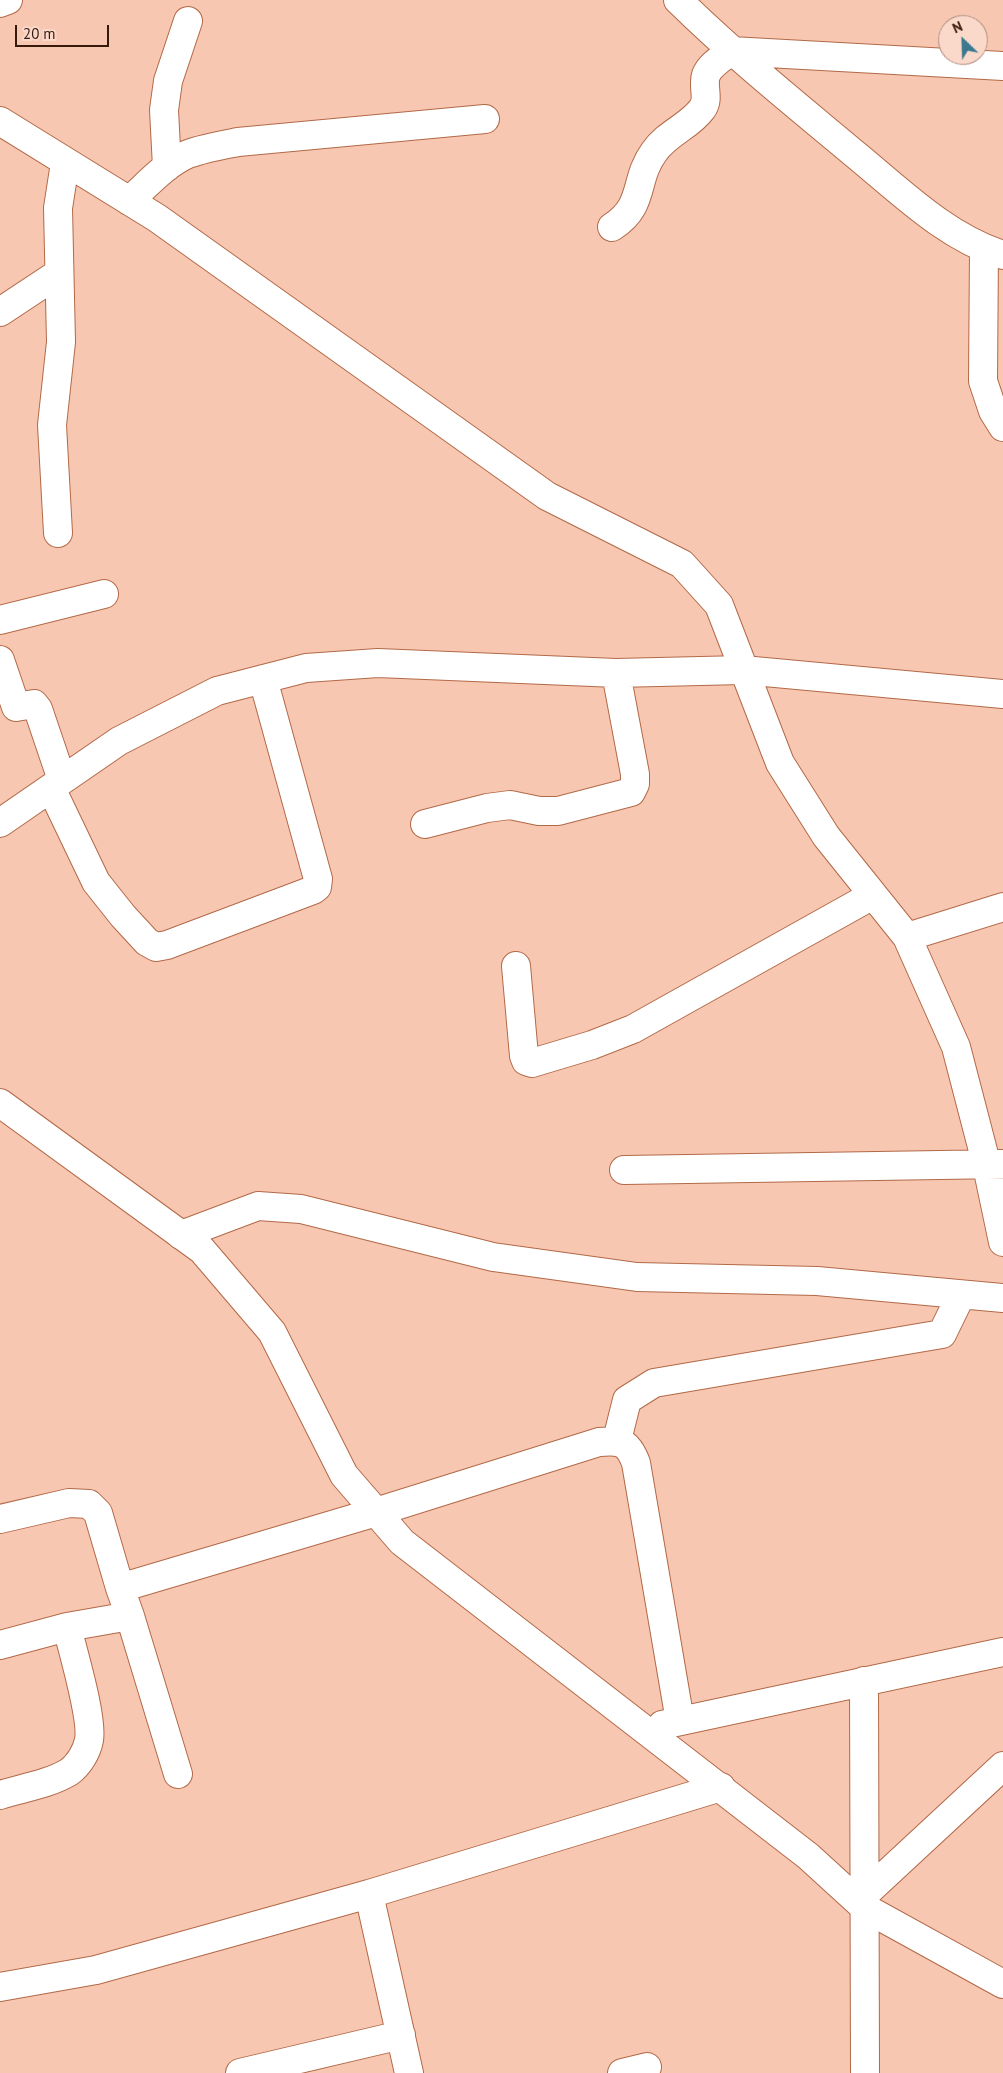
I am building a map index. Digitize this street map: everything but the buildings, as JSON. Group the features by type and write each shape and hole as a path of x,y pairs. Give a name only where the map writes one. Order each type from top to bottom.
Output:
{"main road":[{"path":"0,3 8,0"},
{"path":"678,0 731,51 936,220 993,252 983,381 993,411 1003,427"},
{"path":"168,167 164,110 168,81 188,21"},
{"path":"612,227 632,211 644,173 653,153 667,136 703,108 706,100 706,76 712,66 731,51 1003,66"},
{"path":"129,201 168,167 188,155 238,142 485,119"},
{"path":"0,121 65,163 157,218 547,496 682,564 720,606 743,670 780,762 826,836 907,938 956,1047 995,1165 1003,1242"},
{"path":"58,533 52,425 61,342 58,208 65,163"},
{"path":"0,312 59,273"},
{"path":"0,620 104,594"},
{"path":"0,660 16,707 34,704 38,709 57,784 96,882 122,916 147,942 156,946 167,945 318,887 318,879 263,679"},
{"path":"0,823 119,741 217,691 306,668 378,663 616,673 743,670 1003,694"},
{"path":"426,824 487,808 510,805 539,811 558,811 631,792 635,784 635,774 616,673"},
{"path":"516,966 524,1056 526,1061 532,1063 592,1045 633,1029 874,895"},
{"path":"907,938 1003,907"},
{"path":"0,1103 202,1250 272,1332 344,1475 402,1542 865,1901 1003,1984"},
{"path":"624,1170 995,1165"},
{"path":"181,1235 258,1206 301,1209 493,1257 637,1277 817,1281 1003,1298"},
{"path":"616,1440 627,1400 654,1383 942,1334 961,1294"},
{"path":"120,1588 376,1512 599,1442 616,1440 630,1448 636,1463 680,1721"},
{"path":"0,1519 69,1503 89,1504 98,1513 178,1774"},
{"path":"0,1645 67,1627 130,1616"},
{"path":"0,1795 51,1780 71,1771 83,1756 89,1739 89,1722 67,1627"},
{"path":"642,1729 1003,1652"},
{"path":"864,1681 864,2073"},
{"path":"865,1901 1003,1766"},
{"path":"0,1987 96,1970 369,1894 721,1788"},
{"path":"369,1894 409,2073"},
{"path":"240,2073 400,2035"}]}
